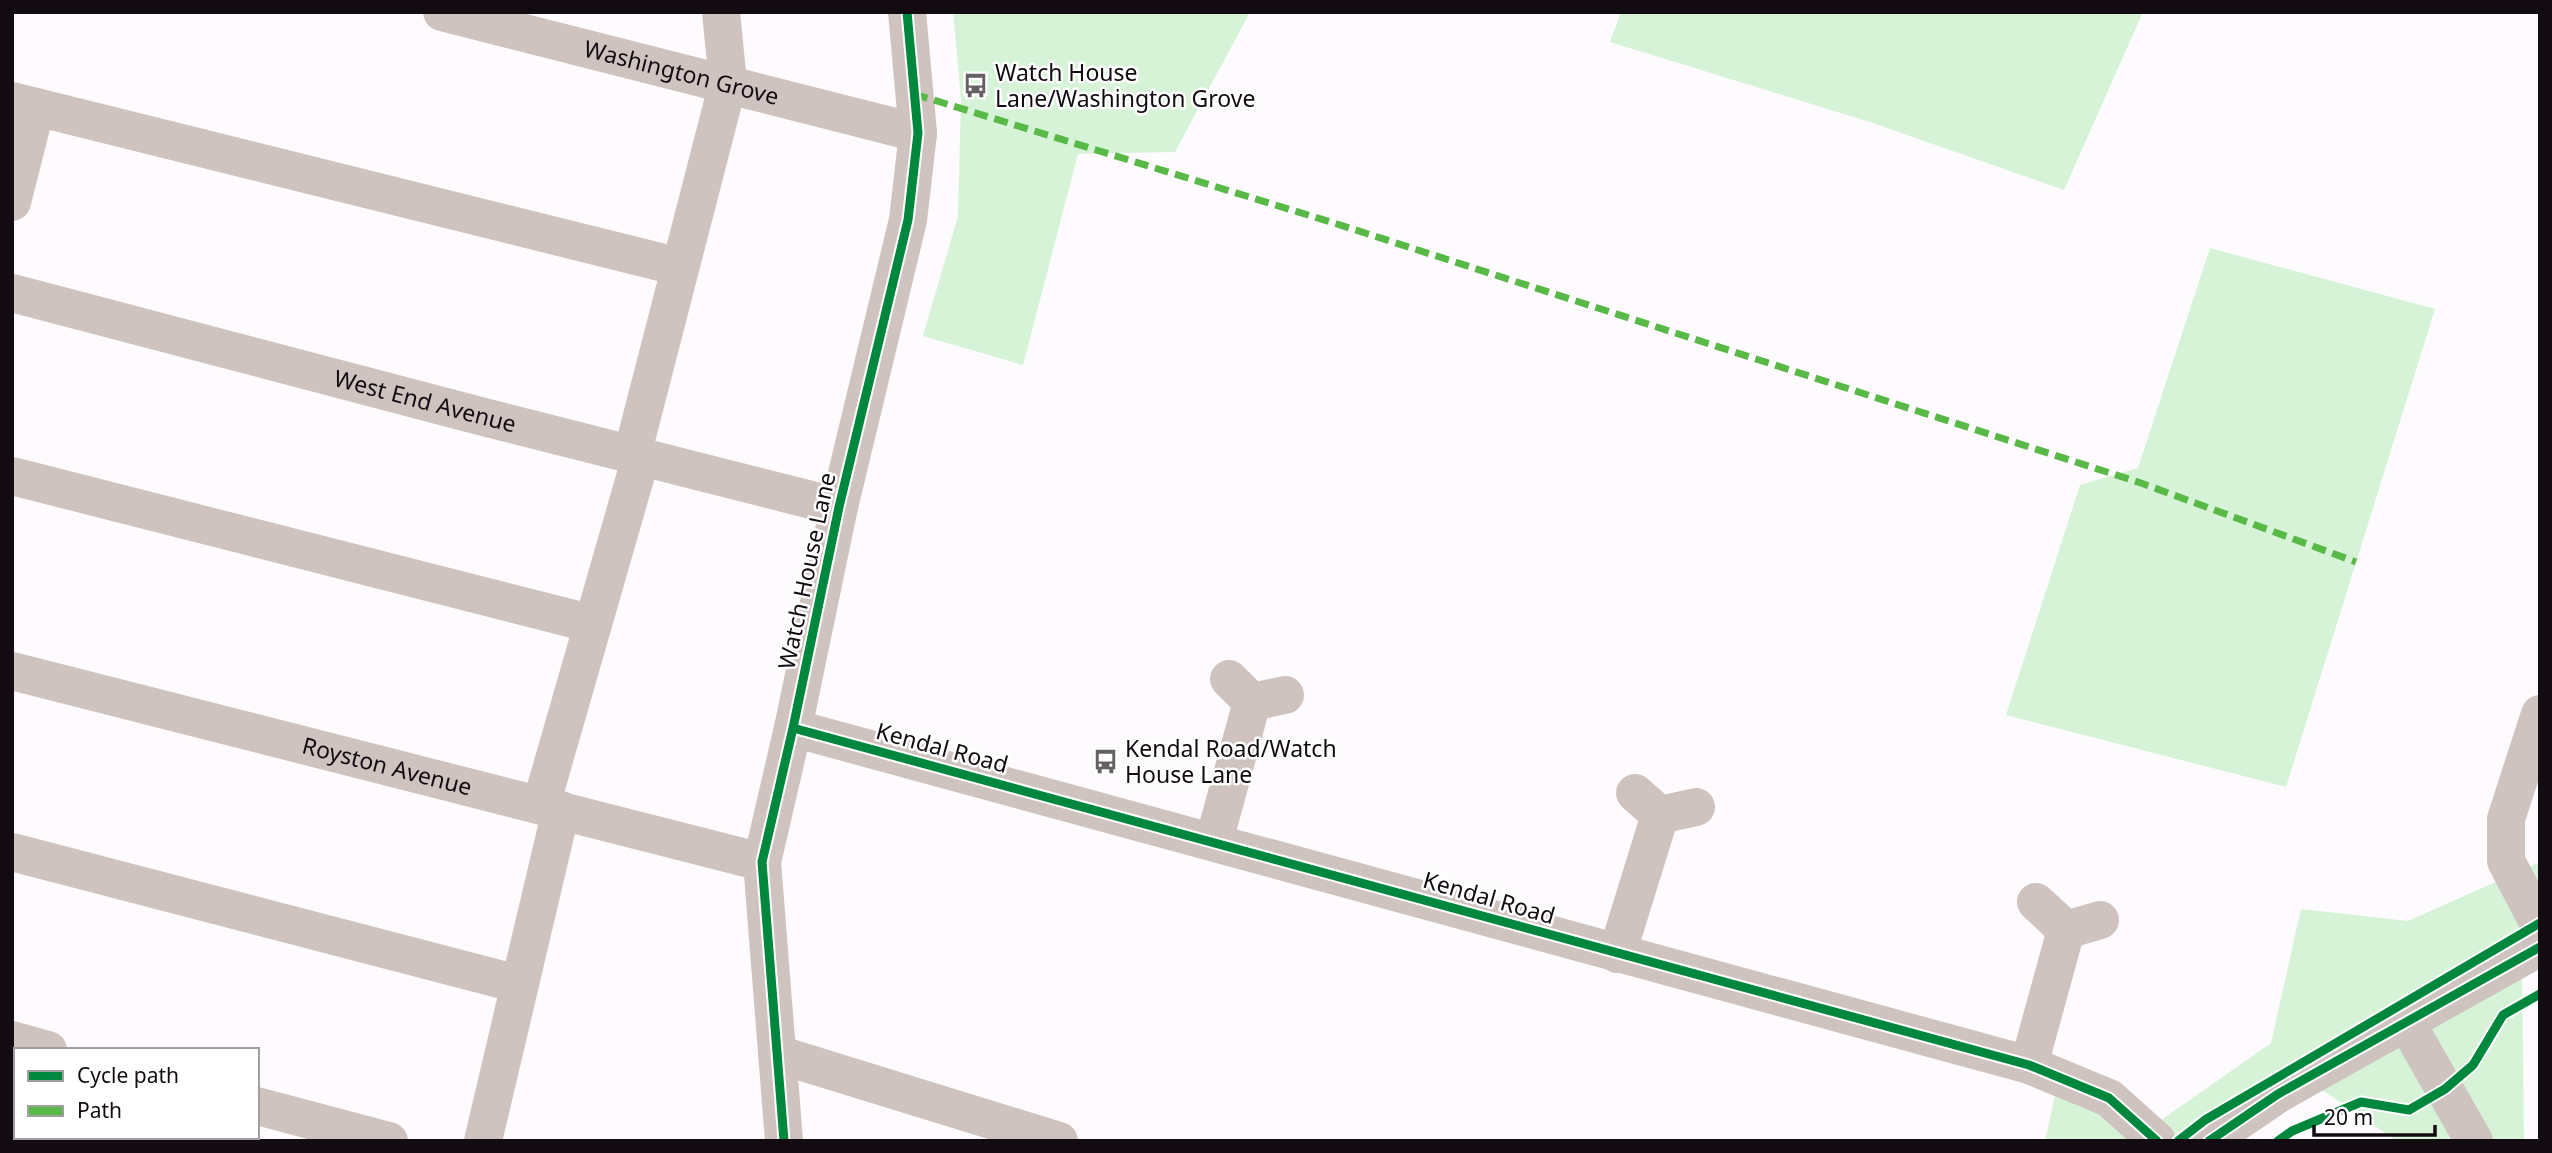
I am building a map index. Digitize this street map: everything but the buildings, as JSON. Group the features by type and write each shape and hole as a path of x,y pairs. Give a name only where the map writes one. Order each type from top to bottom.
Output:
{"street":[{"name":"Washington Grove","path":"442,12 918,133"},
{"path":"483,1141 519,984 551,808 593,624 728,83 721,12"},
{"name":"Watch House Lane","path":"784,1141 762,862 839,507 908,219 918,133 907,12"},
{"path":"12,202 24,104 680,267"},
{"name":"West End Avenue","path":"12,293 839,507"},
{"path":"12,476 593,624"},
{"name":"Royston Avenue","path":"12,671 762,862"},
{"path":"1214,841 1255,692"},
{"path":"2540,714 2507,819 2506,861 2540,926"},
{"name":"Kendal Road","path":"793,728 2029,1065 2109,1098 2157,1141"},
{"path":"1617,954 1664,805"},
{"path":"12,852 519,984"},
{"path":"2029,1065 2083,925 2036,901"},
{"path":"2209,1141 2278,1094 2540,947"},
{"path":"2406,1022 2474,1141"},
{"path":"12,1040 41,1048"},
{"path":"777,1054 1059,1141"},
{"path":"259,1106 389,1141"}],"green space":[{"path":"953,12 1250,12 1175,152 1078,154 1023,365 923,336 958,216 961,98"},
{"path":"1621,12 2143,12 2064,190 1870,122 1610,42"},
{"path":"2210,248 2435,309 2286,787 2006,715 2080,485 2138,468"},
{"path":"2540,862 2540,947 2522,957 2524,1141 2397,1141 2306,1079 2209,1141 2045,1141 2059,1078 2147,1130 2271,1043 2301,909 2408,921"}],"marked path":[{"path":"914,94 1334,223 2141,483 2356,562"}],"cycle path":[{"path":"784,1141 762,862 839,507 908,220 918,133 907,12"},
{"path":"793,728 2029,1065 2109,1098 2157,1141"},
{"path":"2178,1141 2205,1120 2540,923"},
{"path":"2209,1141 2278,1094 2540,947"},
{"path":"2278,1141 2292,1131 2361,1102 2409,1110 2445,1089 2473,1065 2503,1015 2540,994"}],"place":[{"name":"Watch House Lane/Washington Grove","path":"975,86"},
{"name":"Kendal Road/Watch House Lane","path":"1105,762"}]}
